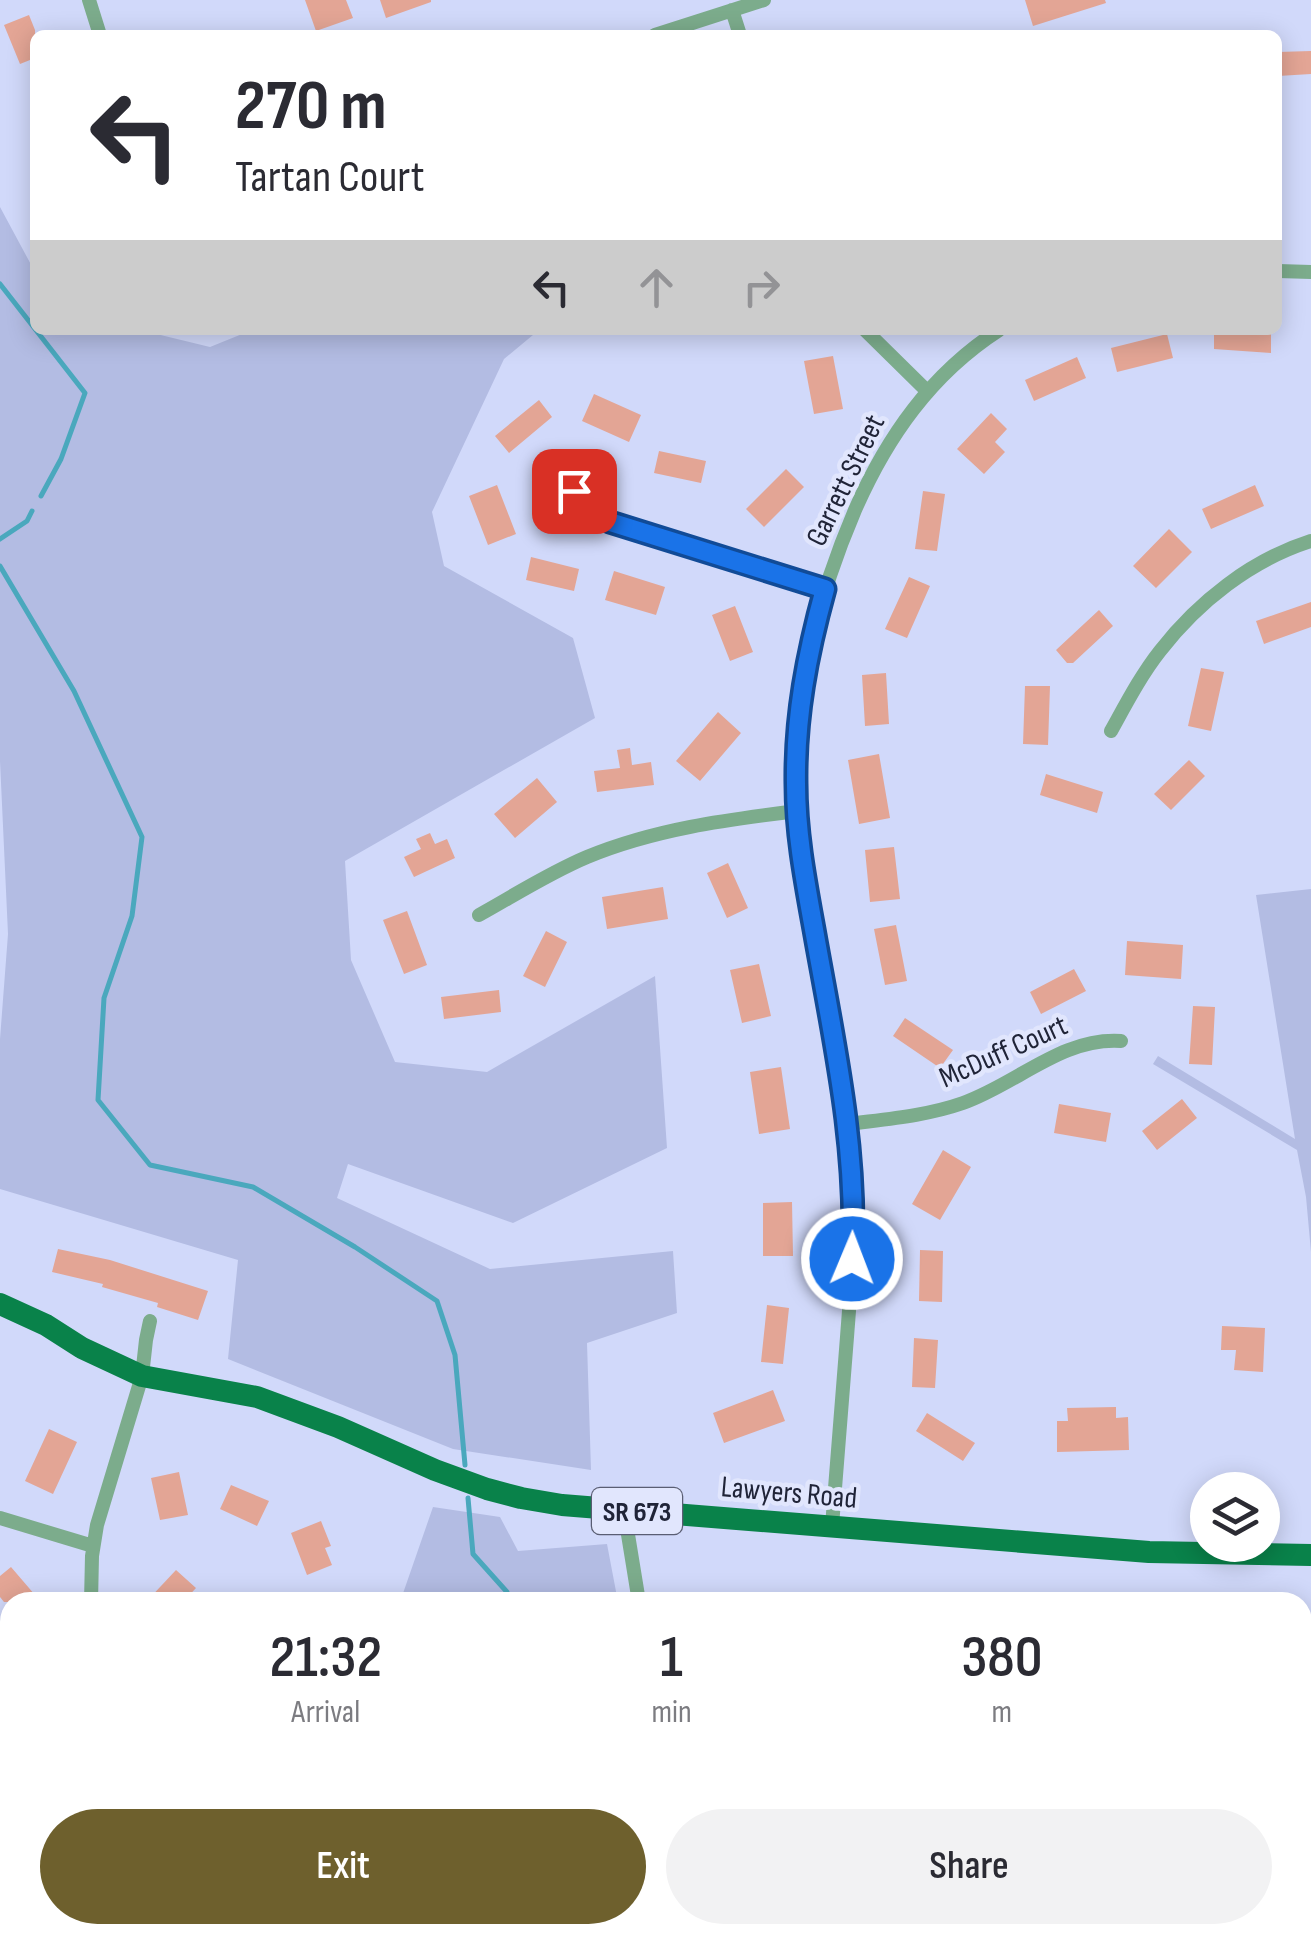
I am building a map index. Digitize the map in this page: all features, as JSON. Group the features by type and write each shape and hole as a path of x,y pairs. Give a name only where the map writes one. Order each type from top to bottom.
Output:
{"main road":[{"name":"Lawyers Road","path":"0,1304 142,1376 272,1402 486,1489 522,1498 562,1505 1149,1552 1311,1555"}],"street":[{"path":"89,0 98,30"},
{"path":"670,30 764,0"},
{"path":"732,10 738,30"},
{"path":"1282,271 1311,272"},
{"path":"870,335 927,391"},
{"name":"Garrett Street","path":"832,1526 853,1238 853,1182 848,1124 797,811 797,730 802,680 825,589 857,506 890,440 927,391 955,363 992,335"},
{"path":"574,491 593,512 610,522 825,589"},
{"path":"1111,731 1149,666 1182,624 1237,578 1311,542"},
{"path":"479,916 588,856 641,838 709,821 797,811"},
{"name":"McDuff Court","path":"848,1124 962,1104 1069,1048 1086,1042 1121,1041"},
{"path":"91,1592 93,1546 100,1510 142,1376 150,1322"},
{"path":"624,1510 636,1592"},
{"path":"0,1518 93,1546"}],"shaded area":[{"path":"0,207 30,263 30,335 161,335 210,347 240,335 533,335 504,359 432,512 444,566 573,638 595,718 345,861 351,960 395,1062 487,1072 655,976 667,1148 513,1223 348,1164 337,1198 490,1269 673,1251 677,1313 587,1343 591,1470 453,1449 228,1359 238,1260 0,1189 0,1039 8,934 0,761"},
{"path":"1311,889 1311,1252 1297,1150 1153,1064 1158,1056 1295,1139 1256,895"},
{"path":"433,1507 500,1517 518,1551 607,1544 616,1592 403,1592"}],"building":[{"path":"305,0 346,0 353,18 316,30"},
{"path":"380,0 431,0 431,2 386,18"},
{"path":"1025,0 1105,0 1106,3 1033,26"},
{"path":"29,15 35,30 30,30 30,60 20,64 4,25"},
{"path":"1311,51 1311,74 1282,76 1282,52"},
{"path":"1167,335 1173,358 1117,372 1111,348"},
{"path":"1214,335 1271,335 1271,353 1214,349"},
{"path":"833,356 843,409 814,414 804,361"},
{"path":"1077,357 1086,378 1034,401 1025,380"},
{"path":"594,394 641,415 629,442 582,421"},
{"path":"539,400 552,417 509,453 495,436"},
{"path":"991,413 1007,429 995,442 1005,452 984,474 957,449"},
{"path":"659,451 706,461 701,483 654,473"},
{"path":"786,469 804,487 764,527 746,509"},
{"path":"497,485 516,534 488,545 469,496"},
{"path":"1255,485 1264,506 1211,529 1202,509"},
{"path":"923,491 945,494 937,551 915,549"},
{"path":"1169,529 1192,552 1156,588 1133,566"},
{"path":"531,557 579,569 574,591 526,580"},
{"path":"614,571 665,587 656,615 605,600"},
{"path":"909,577 930,586 907,638 885,629"},
{"path":"1311,602 1311,627 1264,644 1256,621"},
{"path":"735,606 753,652 730,661 712,615"},
{"path":"1099,610 1113,626 1073,663 1067,663 1056,650"},
{"path":"1201,668 1224,672 1211,731 1188,726"},
{"path":"886,673 889,724 865,726 862,675"},
{"path":"1025,686 1050,686 1048,745 1023,744"},
{"path":"718,712 741,733 700,781 676,761"},
{"path":"630,748 632,765 651,762 654,785 597,792 594,771 620,768 617,750"},
{"path":"879,754 890,818 859,824 848,760"},
{"path":"1189,760 1205,776 1171,810 1154,794"},
{"path":"1046,774 1103,792 1097,813 1040,795"},
{"path":"537,778 557,802 515,838 494,814"},
{"path":"430,833 435,844 447,839 455,858 414,877 404,857 421,849 416,839"},
{"path":"894,847 900,899 870,902 865,850"},
{"path":"728,863 748,908 727,918 707,873"},
{"path":"663,887 668,919 607,929 602,897"},
{"path":"407,911 427,965 404,974 383,920"},
{"path":"896,925 907,981 885,985 874,929"},
{"path":"546,931 567,942 545,987 523,976"},
{"path":"1127,941 1183,945 1181,979 1125,975"},
{"path":"759,964 771,1016 742,1023 730,970"},
{"path":"1074,969 1086,991 1041,1014 1030,992"},
{"path":"499,990 501,1012 444,1019 441,997"},
{"path":"1193,1006 1215,1007 1212,1065 1189,1064"},
{"path":"905,1018 953,1050 940,1068 893,1036"},
{"path":"781,1067 790,1129 759,1134 750,1072"},
{"path":"1182,1099 1197,1118 1157,1150 1142,1131"},
{"path":"1059,1104 1111,1113 1106,1142 1054,1133"},
{"path":"943,1150 971,1167 940,1220 912,1204"},
{"path":"792,1202 793,1256 763,1256 763,1203"},
{"path":"58,1249 110,1260 208,1291 198,1320 157,1307 158,1303 102,1287 103,1284 52,1272"},
{"path":"920,1250 943,1251 942,1302 919,1301"},
{"path":"767,1305 789,1308 783,1364 761,1362"},
{"path":"1222,1326 1265,1328 1263,1372 1234,1370 1236,1350 1221,1350"},
{"path":"914,1338 938,1340 935,1388 912,1387"},
{"path":"773,1390 785,1421 724,1443 713,1413"},
{"path":"1116,1407 1116,1418 1128,1417 1129,1450 1057,1452 1057,1421 1068,1421 1067,1408"},
{"path":"927,1413 975,1443 963,1461 916,1431"},
{"path":"49,1429 77,1442 53,1494 25,1481"},
{"path":"179,1472 188,1515 160,1520 151,1478"},
{"path":"231,1485 269,1501 257,1526 220,1509"},
{"path":"321,1521 331,1546 325,1548 332,1565 307,1575 291,1533"},
{"path":"11,1567 32,1592 0,1592 0,1576"},
{"path":"176,1570 196,1588 192,1592 155,1592"}],"waterway":[{"path":"0,284 30,322"},
{"path":"40,335 85,393 61,459 41,496"},
{"path":"0,539 27,521 32,511"},
{"path":"0,566 74,691 142,837 132,916 104,998 98,1100 150,1165 253,1187 437,1301 455,1355 465,1465"},
{"path":"468,1498 473,1554 507,1592"}],"route":[{"path":"574,491 593,512 610,522 825,589 802,680 797,730 797,811 848,1124 853,1182 852,1259"}]}
